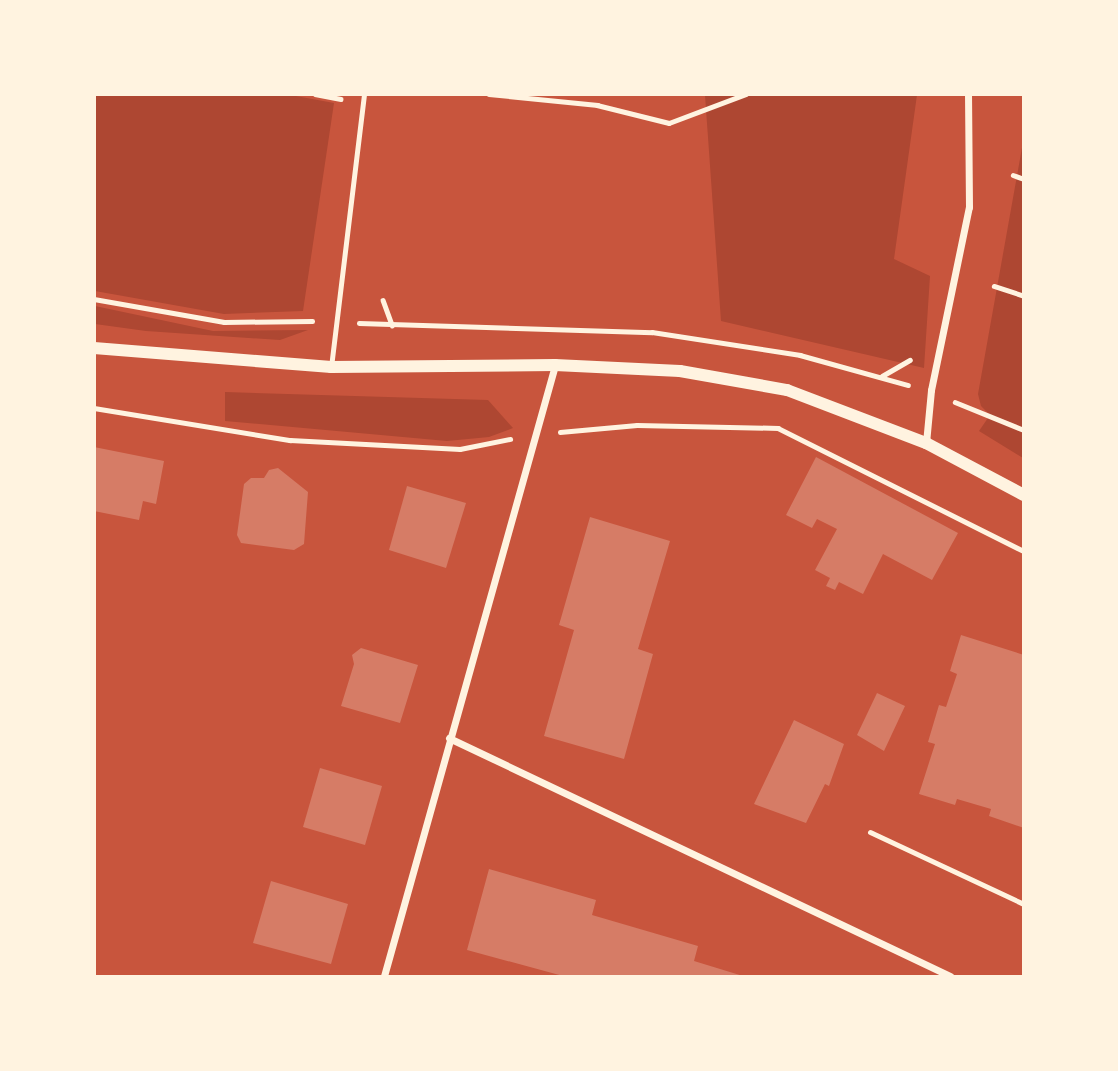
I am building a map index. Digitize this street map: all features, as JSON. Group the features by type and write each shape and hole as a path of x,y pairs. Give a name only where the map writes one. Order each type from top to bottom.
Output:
{"street":[{"path":"926,443 931,390 969,206 968,94"},
{"path":"94,348 331,367 555,365 680,371 787,390 926,443 1024,495"},
{"path":"384,976 555,365"},
{"path":"449,738 950,976"}],"lane":[{"path":"331,367 364,94"},
{"path":"870,832 1024,904"}],"path":[{"path":"489,94 597,105 669,123 746,94"},
{"path":"1013,175 1024,178"},
{"path":"994,286 1024,296"},
{"path":"383,300 392,326"},
{"path":"879,377 903,368 913,356"},
{"path":"94,408 290,440 460,449 535,434 636,425 778,428 1024,551"}],"shaded area":[{"path":"285,94 334,103 303,311 224,314 95,291 95,95"},
{"path":"705,95 917,95 894,259 930,276 924,368 721,321"},
{"path":"1023,142 1023,458 979,431 990,415 981,406 978,394"},
{"path":"95,306 213,331 308,330 280,340 146,331 95,324"},
{"path":"225,392 488,400 513,428 489,437 447,441 225,421"}],"building":[{"path":"94,447 164,461 156,504 143,501 139,520 94,511"},
{"path":"816,457 958,533 932,580 883,554 863,594 839,582 835,590 826,586 830,578 815,570 837,529 817,519 812,528 786,515"},
{"path":"278,468 308,492 304,544 294,550 241,543 237,535 244,484 251,478 264,478 269,470"},
{"path":"407,486 466,503 446,568 389,550"},
{"path":"590,517 670,541 638,649 653,654 624,759 544,736 574,630 559,625"},
{"path":"961,635 1024,655 1024,828 989,816 991,809 957,799 955,805 919,794 935,744 928,742 939,705 946,707 957,674 950,671"},
{"path":"361,648 418,665 400,723 341,706 354,664 352,655"},
{"path":"877,693 905,706 884,751 857,735"},
{"path":"794,720 844,744 829,786 825,784 806,823 754,804"},
{"path":"320,768 382,786 365,845 303,827"},
{"path":"489,869 596,900 592,915 698,946 694,961 743,976 563,976 467,950"},
{"path":"271,881 348,904 331,964 253,943"}]}
